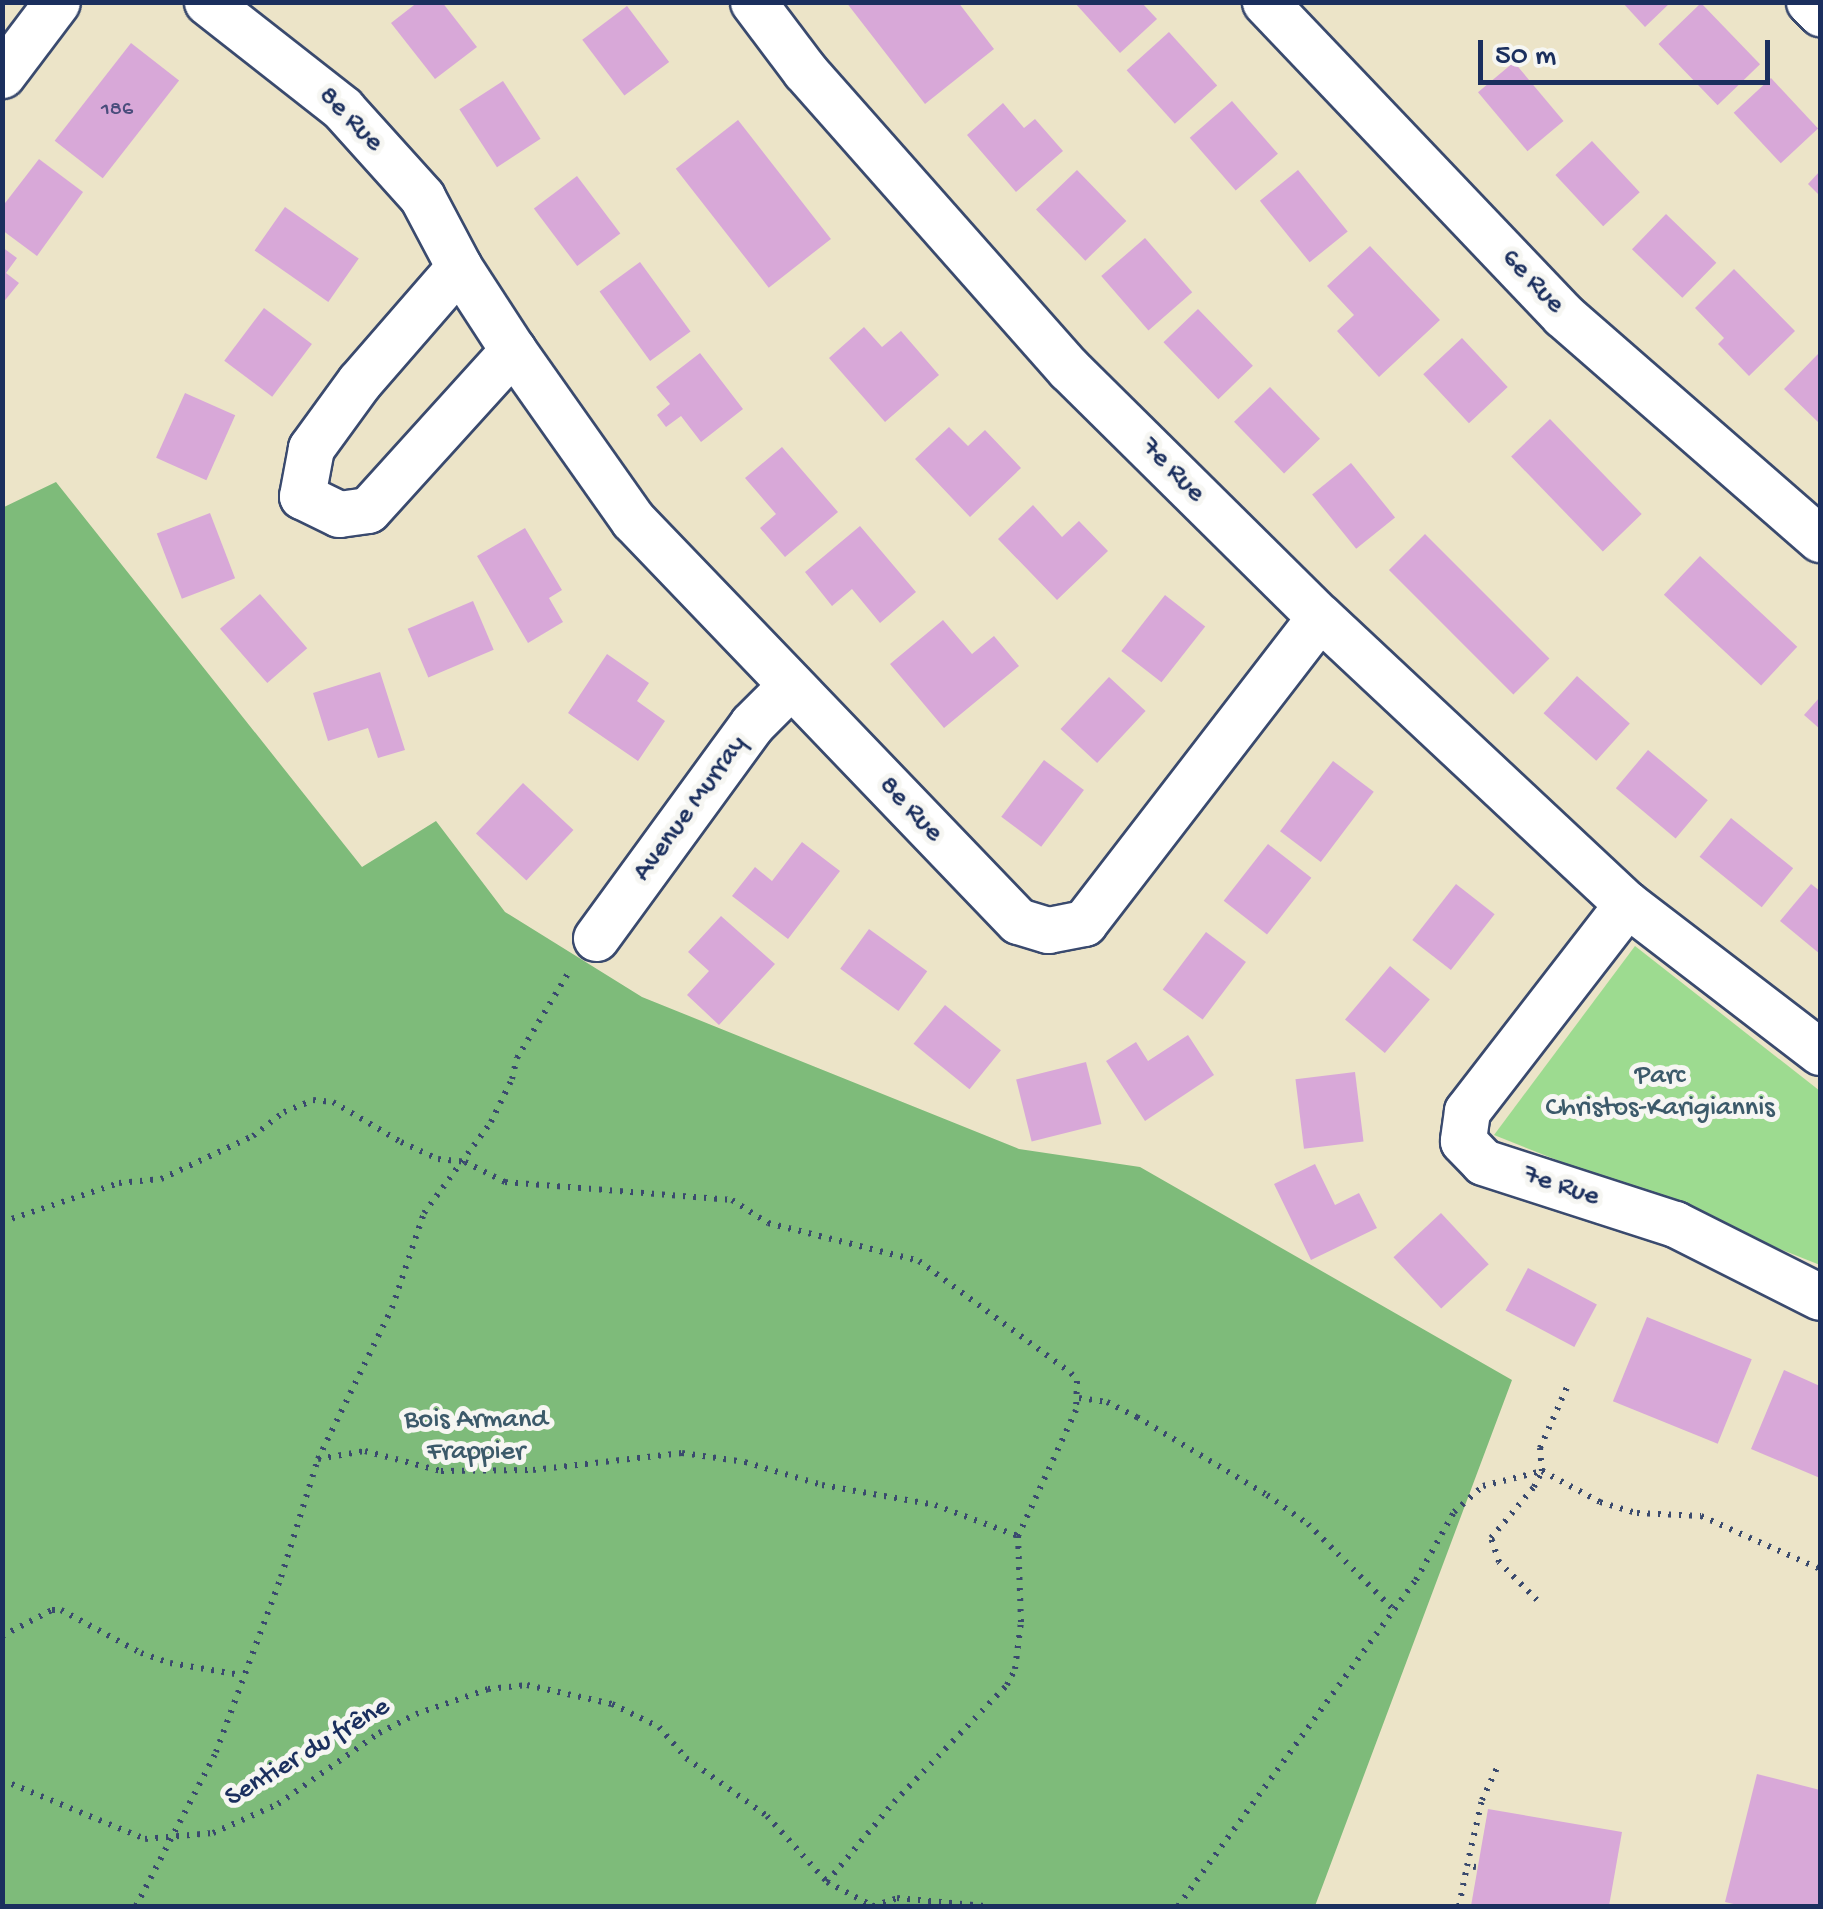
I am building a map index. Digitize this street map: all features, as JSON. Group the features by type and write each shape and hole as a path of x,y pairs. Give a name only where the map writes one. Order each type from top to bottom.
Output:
{"street":[{"path":"2,75 56,2"},
{"name":"8e Rue","path":"207,2 342,108 422,197 459,267 513,350 633,520 1018,921 1048,930 1084,923 1320,617"},
{"name":"7e Rue","path":"753,2 805,71 1069,369 1320,617 1627,904 1820,1052"},
{"name":"6e Rue","path":"1265,2 1564,315 1820,538"},
{"path":"1809,2 1820,13"},
{"path":"459,267 360,382 310,448 302,496 339,514 368,510 513,350"},
{"name":"Avenue Murray","path":"587,947 752,724 791,685"},
{"name":"7e Rue","path":"1627,904 1467,1110 1462,1141 1483,1162 1675,1224 1820,1296"}],"path":[{"path":"136,1906 216,1752 241,1675 276,1590 318,1459 392,1308 424,1213 464,1162 512,1079 517,1058 587,947"},
{"path":"2,1222 119,1183 161,1178 253,1136 284,1112 313,1100 353,1110 402,1142 438,1159 464,1162 505,1182 542,1188 732,1200 768,1223 918,1261 1071,1372 1079,1398 1018,1536 1020,1634 1014,1669 1007,1684 894,1802 827,1882"},
{"path":"1536,1600 1499,1562 1491,1538 1534,1488 1542,1470 1540,1448 1567,1387"},
{"path":"1079,1398 1106,1402 1137,1417 1267,1495 1308,1524 1394,1610"},
{"path":"318,1459 365,1452 441,1471 533,1470 682,1453 745,1462 822,1485 935,1505 1018,1536"},
{"path":"1178,1906 1394,1610 1454,1512 1483,1486 1542,1470 1600,1502 1637,1513 1700,1516 1820,1569"},
{"path":"2,1636 52,1610 61,1610 141,1653 170,1664 241,1675"},
{"name":"Sentier du frêne","path":"168,1840 213,1833 251,1820 380,1733 416,1714 488,1689 527,1686 612,1704 658,1728 686,1758 767,1816 827,1882 873,1906 898,1898 985,1906"},
{"path":"1459,1906 1472,1867 1482,1800 1499,1764"},
{"path":"2,1780 145,1839 168,1840"}],"green space":[{"name":"Bois Armand Frappier","path":"56,482 362,867 436,821 505,912 642,997 1019,1149 1140,1167 1512,1380 1315,1906 3,1906 2,508"},
{"name":"Parc Christos-Karigiannis","path":"1635,946 1820,1091 1820,1265 1494,1135"}],"building":[{"path":"418,2 442,2 477,47 435,79 391,23"},
{"path":"846,2 958,2 994,49 925,104"},
{"path":"1622,2 1671,2 1645,27"},
{"path":"1075,3 1142,3 1157,19 1120,53"},
{"path":"1701,3 1760,64 1718,105 1659,44"},
{"path":"627,6 669,62 624,96 582,40"},
{"path":"1169,32 1217,86 1175,124 1127,70"},
{"path":"131,43 179,81 103,178 55,141"},
{"path":"1514,62 1563,121 1527,151 1478,92"},
{"path":"1771,78 1818,128 1781,163 1734,113"},
{"path":"503,81 541,139 497,167 459,109"},
{"path":"1232,101 1278,154 1236,191 1190,138"},
{"path":"1003,103 1024,128 1035,119 1063,151 1016,192 967,135"},
{"path":"738,120 831,239 769,288 676,169"},
{"path":"1592,141 1640,192 1603,226 1555,175"},
{"path":"39,159 83,192 37,256 2,230 2,207"},
{"path":"1077,170 1126,221 1085,261 1036,210"},
{"path":"1298,170 1348,231 1310,262 1260,201"},
{"path":"1820,171 1820,196 1808,184"},
{"path":"577,176 620,234 577,266 534,208"},
{"path":"285,207 359,259 328,302 255,250"},
{"path":"1666,214 1716,263 1682,298 1632,249"},
{"path":"1145,238 1192,292 1148,330 1101,276"},
{"path":"1370,246 1440,320 1379,377 1337,331 1354,315 1327,286"},
{"path":"2,247 17,258 6,273 19,283 2,304"},
{"path":"640,262 691,332 650,361 600,291"},
{"path":"1734,269 1795,331 1749,376 1718,344 1724,338 1695,308"},
{"path":"264,308 312,344 272,397 224,361"},
{"path":"1198,309 1253,366 1218,399 1163,342"},
{"path":"864,327 882,347 901,331 939,375 885,422 829,358"},
{"path":"1462,338 1508,387 1469,423 1423,374"},
{"path":"700,353 743,409 701,442 681,416 666,427 657,415 670,404 656,387"},
{"path":"1818,354 1820,357 1820,424 1784,389"},
{"path":"1270,387 1320,439 1284,474 1234,422"},
{"path":"185,393 235,415 206,480 156,458"},
{"path":"1550,419 1642,514 1603,551 1511,457"},
{"path":"949,427 968,446 985,430 1021,468 970,517 915,459"},
{"path":"782,447 838,512 785,557 760,528 776,514 745,478"},
{"path":"1351,463 1395,517 1356,549 1312,494"},
{"path":"1033,505 1062,537 1079,521 1108,551 1057,600 998,539"},
{"path":"210,513 235,578 182,599 157,533"},
{"path":"860,526 916,592 880,623 852,589 832,606 805,572"},
{"path":"525,528 562,590 549,598 563,622 528,643 477,556"},
{"path":"1425,534 1549,658 1513,695 1389,570"},
{"path":"1700,556 1797,647 1761,685 1664,595"},
{"path":"260,594 307,648 267,683 220,629"},
{"path":"1165,595 1205,626 1161,682 1121,651"},
{"path":"473,601 494,650 428,678 408,629"},
{"path":"943,620 972,654 994,636 1019,666 944,728 890,664"},
{"path":"607,654 649,683 637,701 665,721 638,761 568,713"},
{"path":"380,672 405,750 378,758 368,728 328,741 313,693"},
{"path":"1577,676 1630,724 1596,761 1544,713"},
{"path":"1109,677 1146,711 1097,763 1061,729"},
{"path":"1820,697 1820,729 1804,715"},
{"path":"1648,750 1708,800 1676,838 1616,788"},
{"path":"1044,760 1084,790 1041,847 1001,817"},
{"path":"1333,761 1374,792 1321,862 1280,831"},
{"path":"523,783 573,830 526,881 476,833"},
{"path":"1731,818 1793,868 1762,907 1700,857"},
{"path":"802,842 840,871 788,939 732,896 755,867 772,881"},
{"path":"1268,844 1311,878 1267,935 1224,901"},
{"path":"1456,884 1495,914 1451,970 1412,940"},
{"path":"1811,884 1820,891 1820,954 1780,921"},
{"path":"721,916 775,964 719,1025 687,995 709,971 688,952"},
{"path":"869,929 927,971 898,1011 840,969"},
{"path":"1206,932 1246,962 1203,1020 1163,990"},
{"path":"1390,966 1430,999 1385,1053 1345,1020"},
{"path":"945,1005 1001,1050 969,1089 914,1044"},
{"path":"1188,1035 1214,1075 1145,1121 1106,1061 1136,1042 1148,1061"},
{"path":"1086,1062 1101,1124 1032,1142 1016,1079"},
{"path":"1355,1072 1364,1141 1304,1149 1295,1079"},
{"path":"1315,1164 1335,1205 1359,1193 1377,1228 1311,1260 1274,1184"},
{"path":"1441,1213 1489,1264 1441,1309 1393,1257"},
{"path":"1528,1268 1597,1305 1574,1347 1505,1310"},
{"path":"1647,1317 1752,1359 1718,1444 1613,1401"},
{"path":"1784,1370 1820,1386 1820,1478 1751,1449"},
{"path":"1757,1774 1820,1790 1820,1906 1742,1906 1725,1902"},
{"path":"1488,1809 1622,1832 1609,1906 1471,1906"}]}
